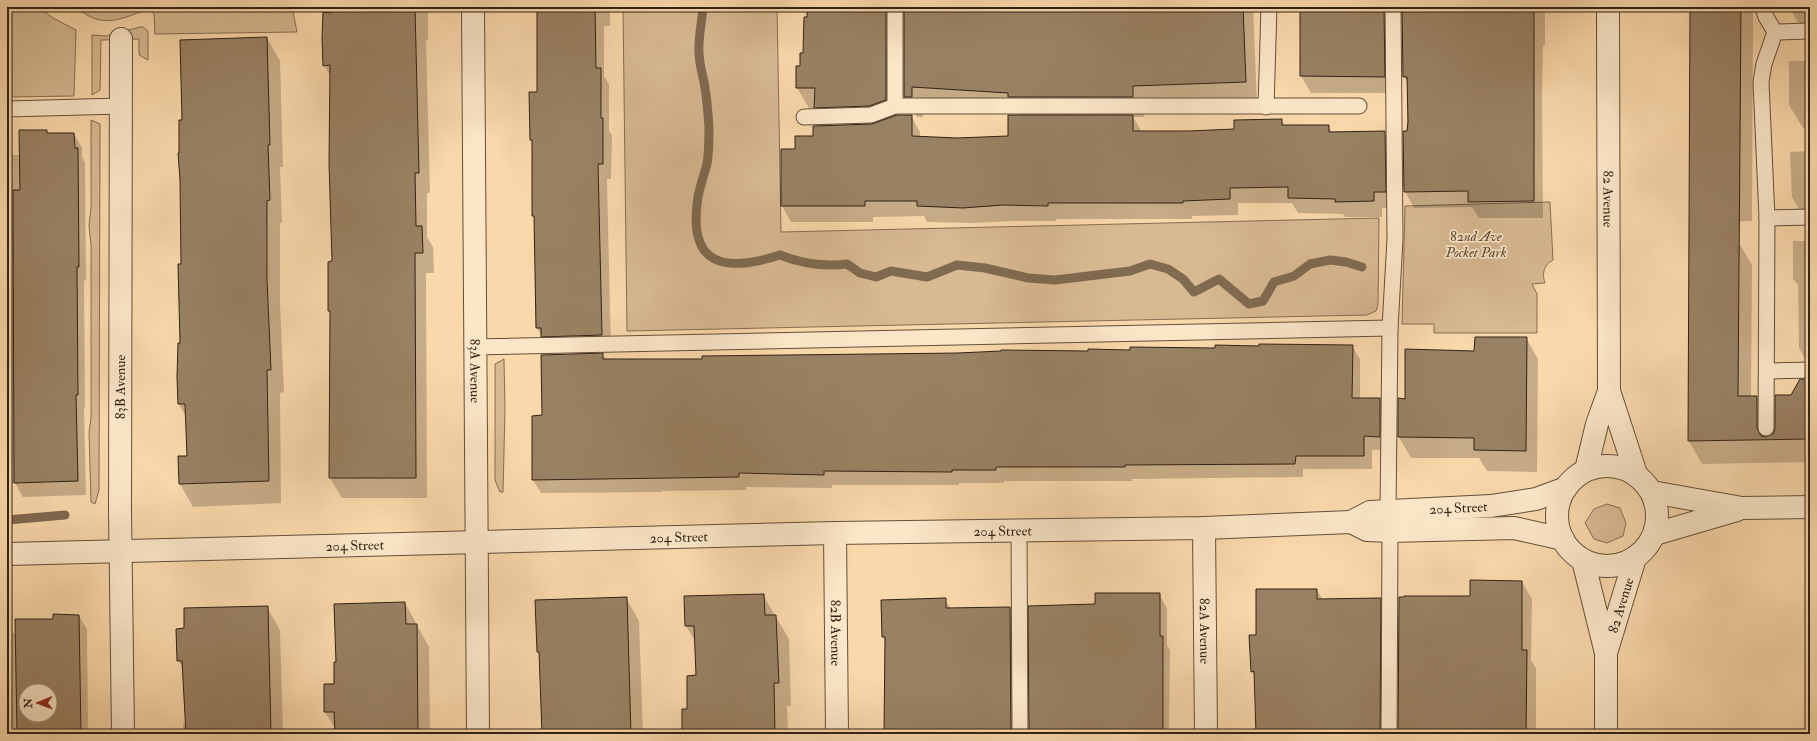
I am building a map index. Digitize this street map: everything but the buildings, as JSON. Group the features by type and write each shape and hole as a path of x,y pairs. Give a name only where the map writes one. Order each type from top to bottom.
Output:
{"street":[{"name":"83A Avenue","path":"473,7 474,347 478,734"},
{"name":"82 Avenue","path":"1608,7 1609,391 1636,474"},
{"name":"83B Avenue","path":"121,39 120,552 123,734"},
{"name":"82 Avenue","path":"1586,470 1597,424 1609,391"},
{"path":"1603,465 1620,467 1636,474 1648,486 1656,502 1658,518 1655,534 1647,547 1635,558 1621,565 1605,567 1590,563 1576,556 1563,540 1558,528 1557,511 1562,494 1566,488 1572,480 1586,470 1603,465"},
{"name":"204 Street","path":"1389,521 1515,503 1536,499 1566,488"},
{"path":"1652,492 1742,508 1810,507"},
{"path":"1655,534 1742,508"},
{"name":"204 Street","path":"7,554 835,533 1204,528 1352,522 1370,512 1389,521 1504,527 1563,540"},
{"name":"82A Avenue","path":"1204,528 1206,734"},
{"name":"82B Avenue","path":"835,533 837,734"},
{"name":"82 Avenue","path":"1606,653 1635,558"},
{"name":"82 Avenue","path":"1583,560 1606,653 1606,734"}],"lane":[{"path":"895,106 896,7"},
{"path":"1266,107 1269,7"},
{"path":"1389,734 1390,328 1395,239 1393,7"},
{"path":"1763,7 1766,17 1775,32 1764,64 1761,82 1767,218 1766,428"},
{"path":"1775,32 1810,31"},
{"path":"7,109 122,106"},
{"path":"804,117 871,115 895,106 1359,106"},
{"path":"1767,218 1810,217"},
{"path":"474,347 1390,328"},
{"path":"1767,371 1810,370"},
{"path":"1019,530 1020,734"}],"green space":[{"path":"7,7 38,7 53,18 76,30 74,96 7,97"},
{"path":"75,7 292,7 297,32 155,34 154,14 150,10 109,21 96,19"},
{"path":"623,7 777,7 781,232 1379,218 1378,305 1376,311 1367,315 627,331"},
{"path":"143,27 148,31 148,60 139,55 139,39 101,40 100,90 92,95 92,35 106,36"},
{"path":"91,120 100,124 99,490 95,504 91,502 89,432 91,418 91,245 89,225 91,208"},
{"name":"82nd Ave Pocket Park","path":"1550,202 1553,260 1545,267 1545,283 1532,284 1537,294 1537,333 1434,333 1434,324 1402,324 1405,206"},
{"path":"504,359 505,410 503,492 500,492 495,480 495,364"},
{"path":"1607,504 1620,508 1626,523 1623,536 1607,543 1594,539 1585,523 1594,509"}],"waterway":[{"path":"703,7 699,41 699,56 707,99 709,146 707,164 698,197 696,220 698,238 704,250 714,259 727,263 742,263 760,261 780,255 797,261 813,264 847,264 860,273 876,277 891,271 927,277 957,265 985,268 1028,278 1055,280 1130,271 1150,264 1168,269 1183,279 1194,292 1219,279 1249,304 1263,301 1274,282 1294,276 1310,264 1330,260 1346,262 1362,267"},
{"path":"7,520 65,515"}]}
